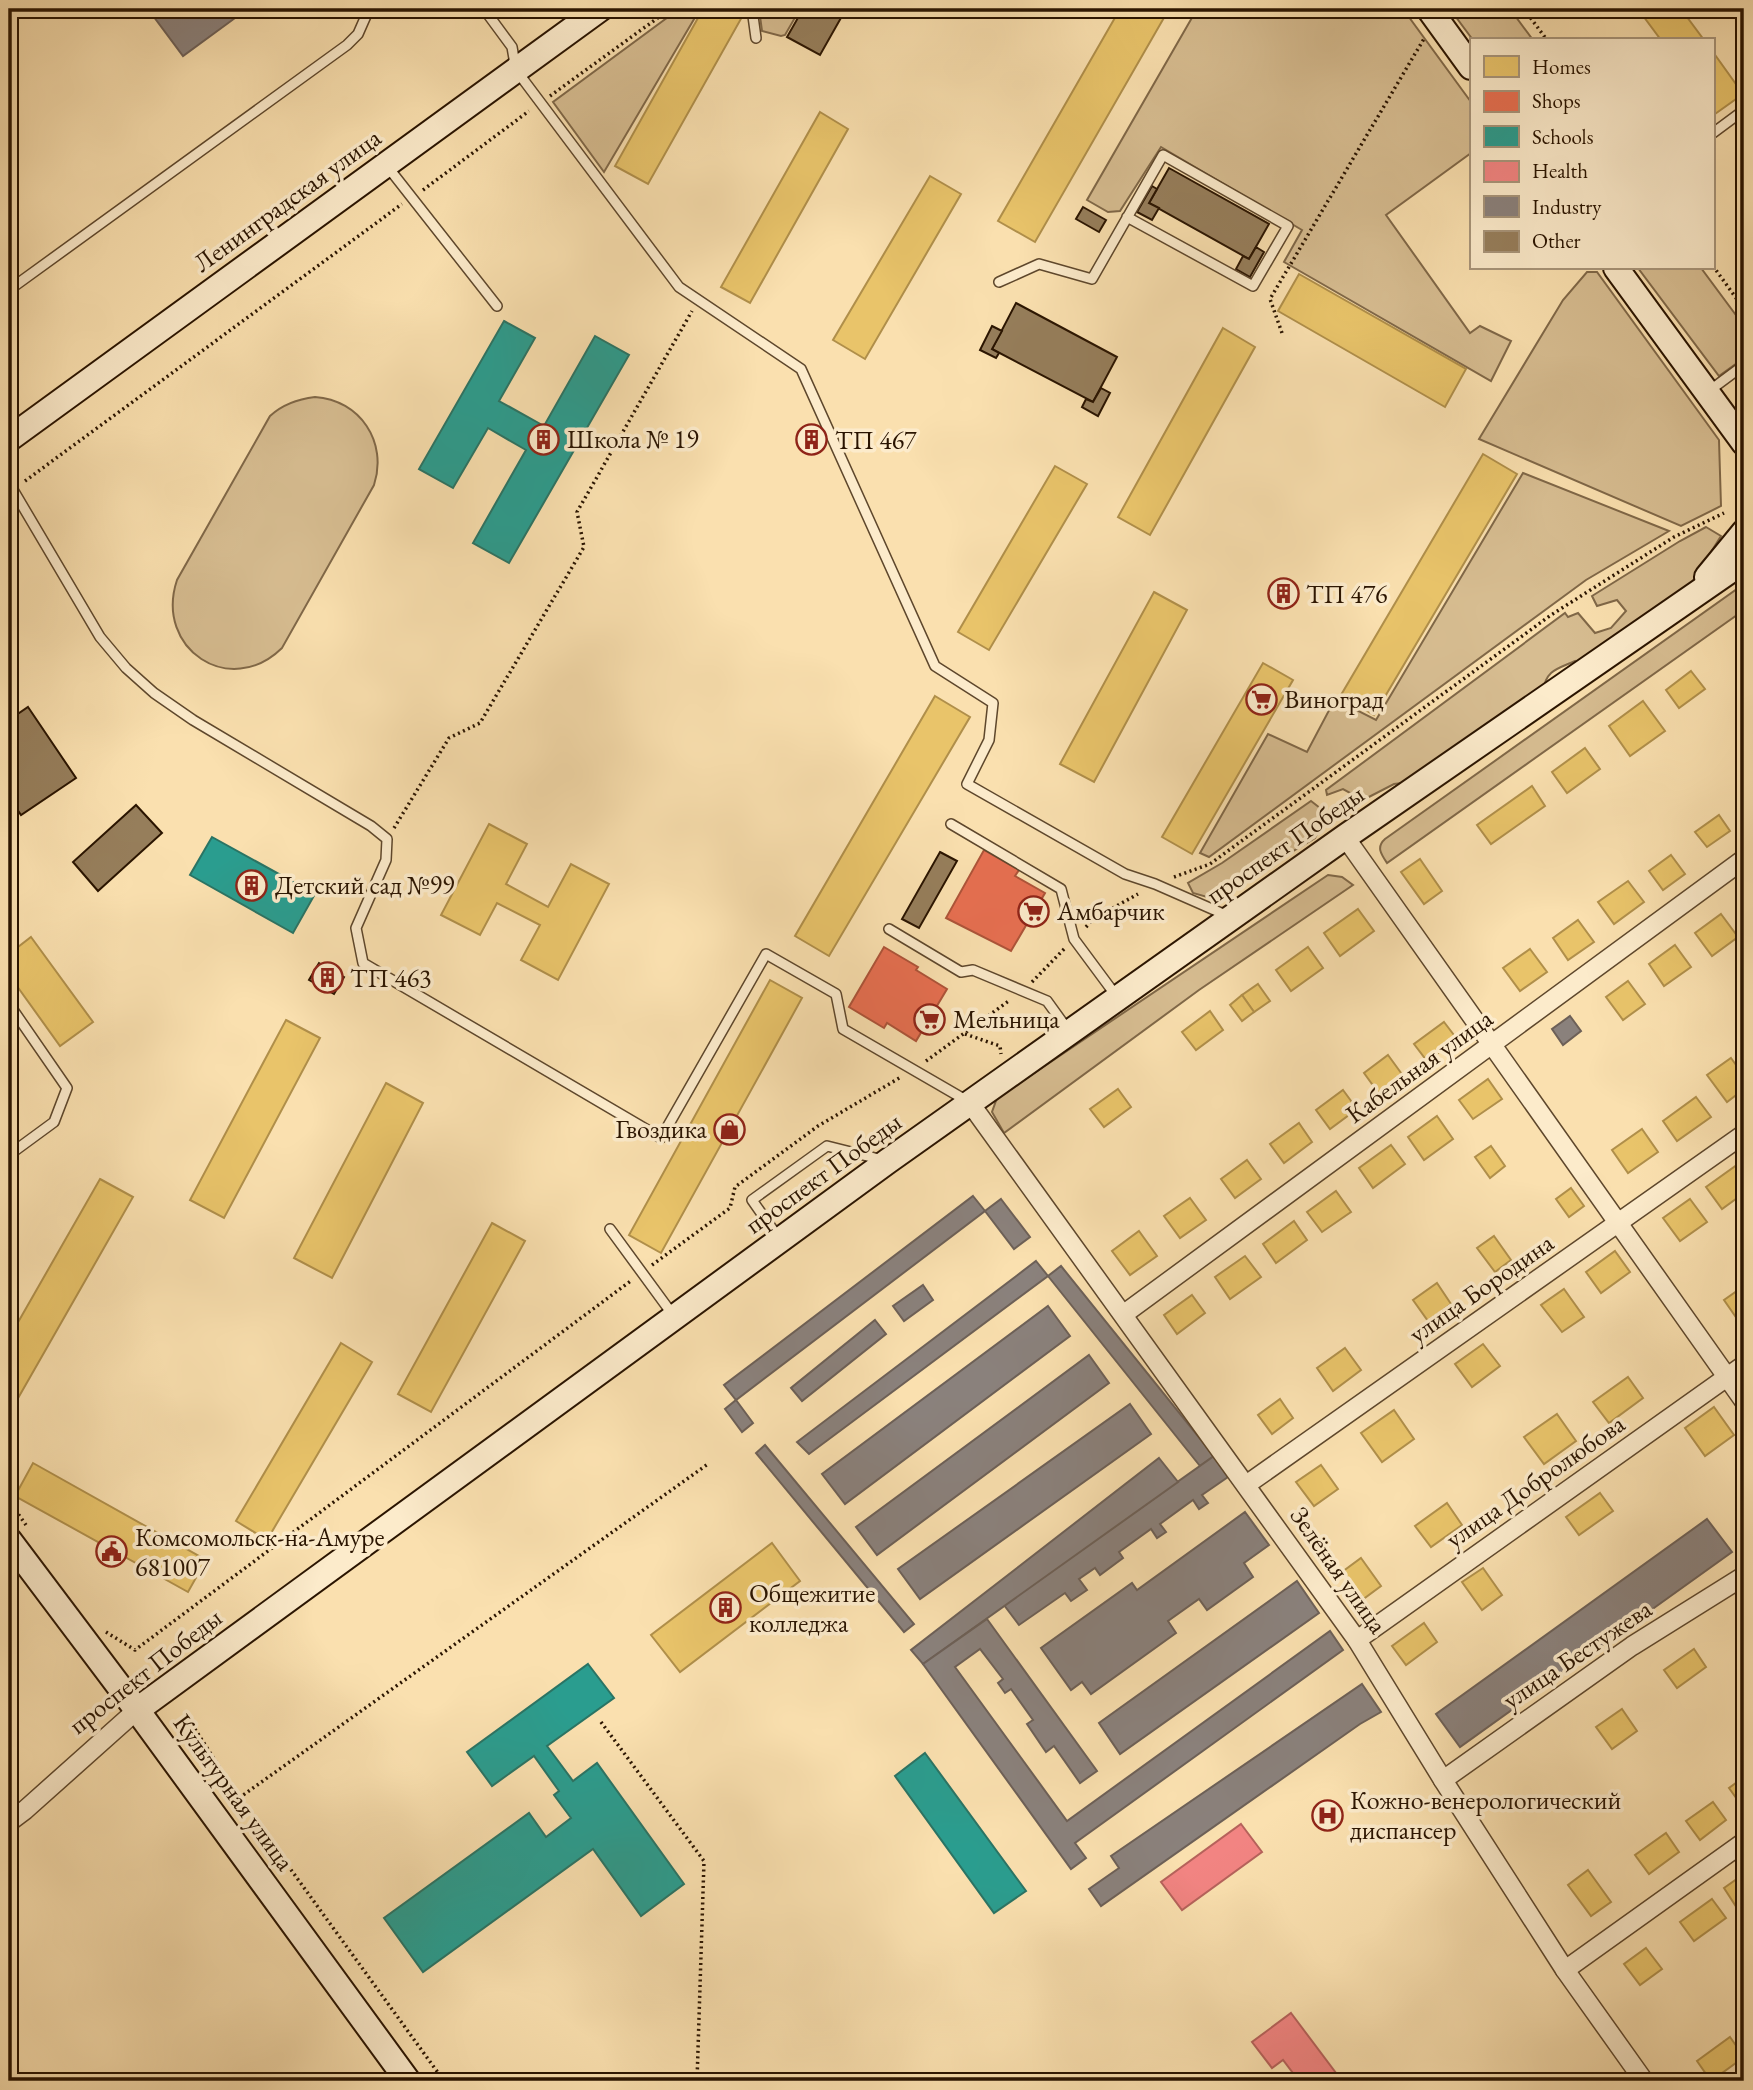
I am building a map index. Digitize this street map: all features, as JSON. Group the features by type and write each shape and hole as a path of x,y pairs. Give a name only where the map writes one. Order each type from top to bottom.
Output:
{"street":[{"name":"Ленинградская улица","path":"9,439 600,9"},
{"path":"1433,13 1470,65"},
{"path":"1617,270 1744,443"},
{"name":"проспект Победы","path":"1691,597 1744,532"},
{"name":"проспект Победы","path":"9,1822 137,1710 888,1161 1345,837 1744,561"},
{"path":"1345,837 1744,1401"},
{"name":"Кабельная улица","path":"1124,1314 1744,859"},
{"name":"Зелёная улица","path":"970,1103 1357,1640 1443,1780 1566,1970 1644,2081"},
{"name":"улица Бородина","path":"1246,1485 1744,1134"},
{"name":"улица Добролюбова","path":"1357,1640 1744,1365"},
{"name":"Культурная улица","path":"9,1540 137,1710 408,2081"},
{"name":"улица Бестужева","path":"1443,1780 1632,1646 1744,1576"},
{"path":"1566,1970 1744,1842"}],"lane":[{"path":"9,290 347,46 362,27 369,9"},
{"path":"484,9 512,47 516,70 678,287 801,369 935,666 993,703 989,740 967,784 1125,874 1156,884 1232,918"},
{"path":"752,9 756,38"},
{"path":"1714,132 1744,110"},
{"path":"999,282 1039,264 1092,279 1127,217 1163,155 1288,226 1253,286 1127,217"},
{"path":"386,165 497,306"},
{"path":"1707,392 1744,365"},
{"path":"11,486 100,637 126,668 154,693 193,720 371,826 387,839 386,860 356,928 363,963 661,1138 765,954 836,994 843,1029 970,1103"},
{"path":"951,824 1061,889 1074,939 1118,999"},
{"path":"889,929 961,972 973,970 1047,1001 1070,1034"},
{"path":"9,1004 67,1088 54,1122 9,1155"},
{"path":"780,1240 752,1200 827,1146 888,1161"},
{"path":"610,1229 674,1317"}],"path":[{"path":"11,486 670,9"},
{"path":"1524,9 1546,38"},
{"path":"1282,333 1270,299 1433,13"},
{"path":"1714,267 1744,309"},
{"path":"387,839 449,738 480,723 584,547 577,512 698,300"},
{"path":"964,1034 1000,1046 1002,1056"},
{"path":"239,1798 708,1464"},
{"path":"186,1715 239,1798 444,2081"},
{"path":"601,1722 705,1861 697,2081"}],"shaded area":[{"path":"679,9 700,9 604,172 553,102"},
{"path":"759,9 800,9 785,35 781,36 762,31"},
{"path":"1197,9 1403,9 1470,101 1470,154 1386,215 1470,333 1480,326 1511,341 1491,381 1284,262 1302,230 1161,147 1120,211 1108,212 1087,200"},
{"path":"1450,9 1510,9 1532,38 1472,38"},
{"path":"1640,270 1702,270 1744,326 1744,358 1719,376"},
{"path":"1587,272 1597,272 1719,440 1721,506 1681,526 1479,439 1563,300"},
{"path":"315,397 345,406 367,426 377,454 374,485 282,648 262,663 240,669 220,667 201,659 186,645 176,627 173,605 177,580 270,416 291,403"},
{"path":"1523,473 1669,531 1586,580 1209,857 1200,853 1268,734 1307,752 1335,699 1376,720"},
{"path":"1706,527 1721,536 1686,592 1579,667 1575,661 1553,671 1544,684 1543,691 1410,782 1394,784 1363,800 1343,789 1327,795 1326,790 1565,613 1568,617 1578,613 1595,633 1611,628 1626,611 1617,600 1597,606 1592,596"},
{"path":"1744,584 1744,610 1387,863 1380,848 1385,839"},
{"path":"1311,801 1320,808 1323,822 1315,838 1283,857 1262,863 1241,884 1214,899 1193,893 1188,883 1222,863"},
{"path":"1328,875 1342,877 1353,885 1199,990 1004,1133 992,1112 997,1098"}],"building: Homes":[{"path":"703,9 727,9 742,17 648,184 615,166"},
{"path":"1120,9 1169,9 1035,242 998,221"},
{"path":"1638,9 1681,9 1703,38 1660,38"},
{"path":"1714,53 1743,94 1714,113"},
{"path":"820,112 848,129 750,303 721,287"},
{"path":"930,176 961,194 865,359 833,340"},
{"path":"1299,274 1466,369 1445,407 1278,311"},
{"path":"1223,328 1255,347 1150,535 1118,517"},
{"path":"1483,454 1517,474 1374,715 1341,695"},
{"path":"1055,466 1087,484 989,650 958,632"},
{"path":"1154,592 1187,610 1094,782 1060,764"},
{"path":"1263,663 1293,680 1192,854 1162,837"},
{"path":"1691,671 1705,689 1679,708 1666,690"},
{"path":"935,696 970,717 829,956 795,936"},
{"path":"1643,701 1665,731 1630,756 1609,726"},
{"path":"1585,748 1600,769 1567,793 1552,772"},
{"path":"1532,786 1545,806 1491,844 1477,825"},
{"path":"1719,815 1730,831 1707,847 1695,832"},
{"path":"489,824 527,844 506,884 548,907 571,864 609,884 558,980 521,960 540,925 497,903 480,935 441,915"},
{"path":"1671,855 1685,874 1663,890 1649,871"},
{"path":"1420,859 1442,891 1424,904 1401,872"},
{"path":"1628,881 1644,902 1614,924 1598,902"},
{"path":"1358,909 1374,931 1340,956 1324,933"},
{"path":"1721,914 1738,937 1712,956 1695,933"},
{"path":"1578,920 1594,942 1568,960 1553,938"},
{"path":"31,937 93,1022 60,1046 9,975 9,954"},
{"path":"1675,945 1691,967 1664,986 1649,964"},
{"path":"1308,947 1323,968 1291,991 1276,970"},
{"path":"1530,949 1547,972 1520,991 1503,968"},
{"path":"770,980 802,998 661,1253 629,1235"},
{"path":"1628,981 1645,1004 1623,1020 1606,997"},
{"path":"1258,984 1270,1001 1254,1012 1242,995"},
{"path":"1242,995 1254,1012 1242,1021 1230,1005"},
{"path":"1210,1011 1223,1030 1196,1050 1182,1032"},
{"path":"286,1020 320,1038 224,1218 190,1200"},
{"path":"1444,1022 1457,1039 1427,1061 1414,1044"},
{"path":"1388,1055 1404,1077 1380,1095 1364,1073"},
{"path":"1731,1058 1744,1076 1744,1089 1727,1102 1707,1075"},
{"path":"1488,1079 1502,1099 1473,1119 1459,1100"},
{"path":"386,1083 423,1103 332,1278 294,1258"},
{"path":"1118,1089 1131,1107 1104,1127 1090,1109"},
{"path":"1343,1090 1357,1109 1330,1129 1316,1110"},
{"path":"1696,1097 1711,1117 1677,1141 1663,1121"},
{"path":"1437,1116 1453,1139 1424,1160 1408,1137"},
{"path":"1299,1123 1312,1142 1284,1163 1270,1144"},
{"path":"1642,1129 1658,1152 1628,1173 1612,1150"},
{"path":"1391,1145 1405,1164 1373,1188 1359,1168"},
{"path":"1491,1146 1505,1166 1490,1178 1475,1157"},
{"path":"1247,1160 1261,1179 1235,1198 1221,1179"},
{"path":"1741,1162 1744,1167 1744,1193 1722,1209 1706,1187"},
{"path":"100,1179 133,1197 9,1414 9,1338"},
{"path":"1571,1188 1584,1206 1569,1217 1556,1199"},
{"path":"1336,1191 1351,1212 1322,1232 1307,1212"},
{"path":"1190,1198 1206,1220 1180,1238 1164,1216"},
{"path":"1690,1199 1707,1222 1680,1241 1663,1218"},
{"path":"1294,1221 1307,1240 1276,1263 1263,1244"},
{"path":"492,1223 525,1241 431,1412 398,1394"},
{"path":"1139,1231 1157,1256 1130,1275 1112,1251"},
{"path":"1494,1236 1511,1260 1495,1272 1477,1248"},
{"path":"1615,1251 1630,1272 1601,1293 1586,1272"},
{"path":"1245,1256 1261,1277 1230,1299 1215,1277"},
{"path":"1437,1283 1451,1304 1428,1321 1413,1300"},
{"path":"1744,1286 1744,1324 1742,1326 1724,1300"},
{"path":"1564,1289 1584,1317 1562,1332 1541,1305"},
{"path":"1192,1295 1205,1313 1177,1334 1164,1315"},
{"path":"341,1343 372,1362 267,1540 236,1521"},
{"path":"1483,1344 1500,1366 1472,1387 1455,1364"},
{"path":"1345,1348 1361,1370 1333,1391 1317,1368"},
{"path":"1628,1377 1643,1398 1609,1423 1593,1402"},
{"path":"1280,1399 1293,1418 1272,1434 1258,1415"},
{"path":"1714,1407 1734,1435 1705,1456 1685,1428"},
{"path":"1394,1410 1414,1439 1382,1462 1361,1433"},
{"path":"1557,1414 1576,1441 1544,1464 1524,1437"},
{"path":"33,1463 206,1560 188,1592 15,1496"},
{"path":"1321,1465 1338,1489 1314,1506 1296,1482"},
{"path":"1600,1493 1613,1511 1579,1535 1566,1517"},
{"path":"1447,1503 1462,1525 1431,1547 1415,1526"},
{"name":"Общежитие колледжа","path":"772,1543 800,1581 680,1672 651,1635"},
{"path":"1361,1558 1381,1586 1362,1600 1342,1572"},
{"path":"1483,1568 1502,1595 1482,1610 1462,1582"},
{"path":"1424,1623 1437,1642 1406,1665 1392,1646"},
{"path":"1694,1649 1706,1667 1677,1688 1664,1670"},
{"path":"1622,1709 1637,1731 1612,1749 1596,1727"},
{"path":"1744,1777 1744,1809 1729,1788"},
{"path":"1713,1802 1726,1820 1700,1840 1686,1821"},
{"path":"1666,1833 1679,1852 1649,1874 1635,1855"},
{"path":"1588,1870 1611,1902 1591,1916 1568,1885"},
{"path":"1744,1874 1744,1903 1737,1908 1724,1888"},
{"path":"1712,1899 1726,1918 1694,1941 1680,1922"},
{"path":"1646,1948 1662,1969 1640,1985 1624,1964"},
{"path":"1730,2037 1744,2057 1711,2081 1697,2061"}],"building: Shops":[{"path":"984,850 1019,870 1015,876 1045,893 1011,951 946,918"},
{"path":"884,947 918,967 916,970 947,989 916,1041 887,1023 884,1028 849,1007"}],"building: Schools":[{"name":"Школа № 19","path":"504,321 535,338 499,401 544,426 595,336 629,355 509,563 473,543 526,450 488,428 453,488 419,469"},
{"name":"Детский сад №99","path":"212,837 315,894 293,933 190,875"},
{"path":"588,1664 614,1698 547,1746 573,1781 597,1763 684,1884 641,1916 593,1849 423,1972 384,1918 529,1813 546,1837 571,1818 554,1795 559,1791 534,1756 492,1786 467,1752"},
{"path":"925,1753 1026,1891 994,1913 895,1776"}],"building: Health":[{"path":"1241,1824 1262,1852 1182,1910 1161,1882"},
{"path":"1291,2013 1342,2081 1299,2081 1283,2060 1272,2068 1252,2042"}],"building: Industry":[{"path":"148,9 245,9 246,10 183,56"},
{"path":"1570,1016 1581,1031 1563,1045 1552,1029"},
{"path":"973,1196 985,1211 736,1400 724,1385"},
{"path":"1001,1199 1030,1237 1014,1249 985,1211"},
{"path":"1036,1261 1048,1276 809,1454 797,1442"},
{"path":"1061,1266 1214,1456 1200,1466 1048,1276"},
{"path":"923,1285 933,1300 904,1321 893,1306"},
{"path":"1048,1306 1070,1336 845,1504 822,1474"},
{"path":"875,1320 886,1334 802,1401 791,1388"},
{"path":"1089,1355 1109,1383 877,1555 856,1527"},
{"path":"736,1400 753,1423 742,1432 725,1409"},
{"path":"1130,1404 1151,1434 920,1599 898,1569"},
{"path":"765,1445 914,1624 904,1632 756,1453"},
{"path":"1214,1456 1228,1477 1202,1495 1208,1503 1199,1509 1193,1500 1160,1524 1166,1532 1157,1538 1151,1529 1119,1552 1123,1558 1100,1575 1095,1568 1079,1579 1087,1590 1071,1601 1065,1593 1019,1625 1004,1605"},
{"path":"1159,1458 1178,1482 923,1664 911,1650"},
{"path":"1245,1512 1269,1545 1244,1563 1253,1577 1207,1610 1199,1599 1168,1621 1176,1633 1091,1694 1082,1682 1071,1690 1041,1648 1132,1583 1137,1590"},
{"path":"1707,1519 1732,1552 1460,1747 1436,1714"},
{"path":"1297,1581 1319,1613 1120,1754 1099,1723"},
{"path":"987,1619 1097,1771 1080,1783 1054,1746 1046,1752 1027,1724 1033,1720 1011,1689 1005,1693 998,1683 1003,1679 980,1649 955,1667 1067,1821 1330,1631 1343,1650 1075,1843 1086,1858 1071,1869 923,1664"},
{"path":"1362,1684 1381,1712 1101,1906 1089,1889 1119,1868 1111,1856"}],"building: Other":[{"path":"803,9 846,9 820,55 787,37"},
{"path":"1169,168 1269,224 1249,259 1149,203"},
{"path":"1152,186 1157,189 1149,203 1159,208 1152,220 1137,212"},
{"path":"1083,207 1106,220 1099,232 1076,219"},
{"path":"1256,247 1264,252 1250,277 1236,269 1243,256 1249,259"},
{"path":"1016,303 1117,357 1093,402 992,349"},
{"path":"992,326 1002,331 992,349 999,353 996,358 980,350"},
{"path":"1101,388 1110,393 1098,416 1082,407 1086,399 1093,402"},
{"name":"ТП 467","path":"813,428 823,446 811,452 802,434"},
{"name":"ТП 476","path":"1281,581 1295,589 1285,607 1271,599"},
{"path":"28,707 76,778 21,815 9,797 9,720"},
{"path":"136,805 162,833 98,891 73,862"},
{"path":"940,852 957,861 919,928 902,919"},
{"name":"ТП 463","path":"319,963 344,977 334,994 309,980"}],"place":[{"name":"Школа № 19","path":"544,439"},
{"name":"ТП 467","path":"812,440"},
{"name":"ТП 476","path":"1283,594"},
{"name":"Виноград","path":"1261,699"},
{"name":"Детский сад №99","path":"252,885"},
{"name":"Амбарчик","path":"1034,911"},
{"name":"ТП 463","path":"327,978"},
{"name":"Мельница","path":"930,1019"},
{"name":"Гвоздика","path":"730,1129"},
{"name":"Комсомольск-на-Амуре 681007","path":"112,1552"},
{"name":"Общежитие колледжа","path":"726,1608"},
{"name":"Кожно-венерологический диспансер","path":"1327,1815"}]}
